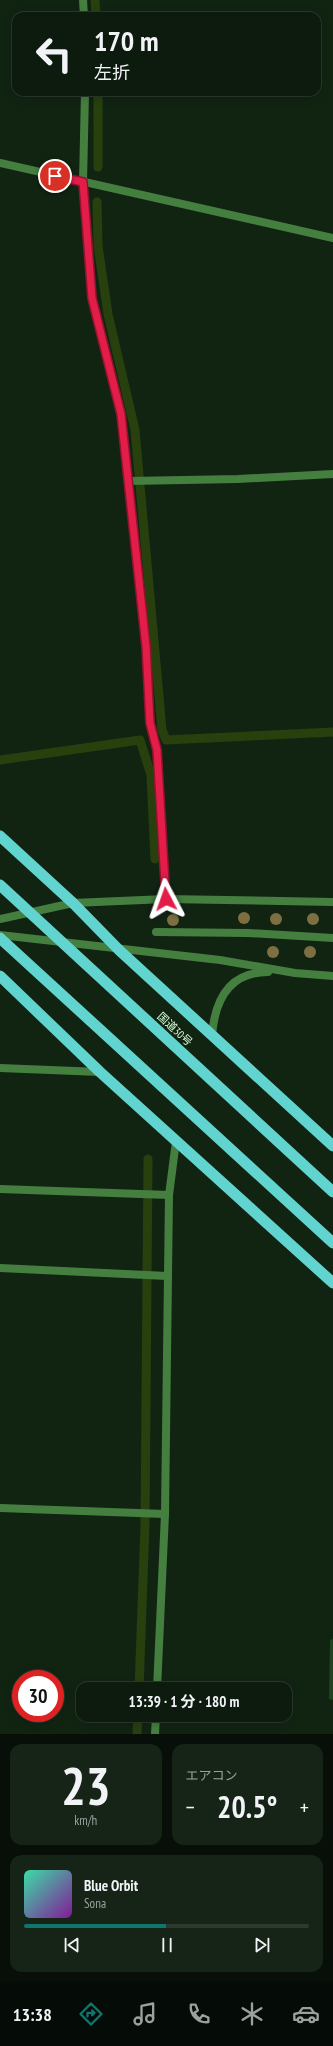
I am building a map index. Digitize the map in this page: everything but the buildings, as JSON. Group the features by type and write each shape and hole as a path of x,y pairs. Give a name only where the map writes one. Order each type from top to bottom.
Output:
{"highway":[{"path":"0,836 73,903 119,950 333,1146"},
{"name":"国道30号","path":"0,885 333,1192"},
{"path":"0,936 333,1244"},
{"path":"0,976 100,1072 333,1283"}],"street":[{"path":"83,0 84,12"},
{"path":"85,96 83,182 92,298 121,414 132,481 146,646 150,723 157,750 166,899"},
{"path":"0,163 333,238"},
{"path":"132,481 238,479 333,474"},
{"path":"0,919 73,903 166,899 333,902"},
{"path":"156,932 248,933 333,938"},
{"path":"0,936 220,960 295,973"},
{"path":"212,1035 213,1019 220,999 237,979 256,972 333,976"},
{"path":"0,1068 100,1072"},
{"path":"157,1682 165,1514 169,1195 176,1140"},
{"path":"0,1189 169,1195"},
{"path":"0,1268 167,1276"},
{"path":"0,1508 165,1514"},
{"path":"155,1734 156,1722"}],"waterway":[{"path":"95,0 96,12"},
{"path":"98,96 98,167"},
{"path":"97,202 98,246 108,314 135,430 162,730 166,740 333,732"},
{"path":"0,760 140,740 151,775 155,859"},
{"path":"139,1682 145,1525 148,1159"},
{"path":"137,1734 138,1722"}],"route":[{"path":"55,176 83,182 92,298 121,414 146,646 150,723 157,750 166,899"}]}
